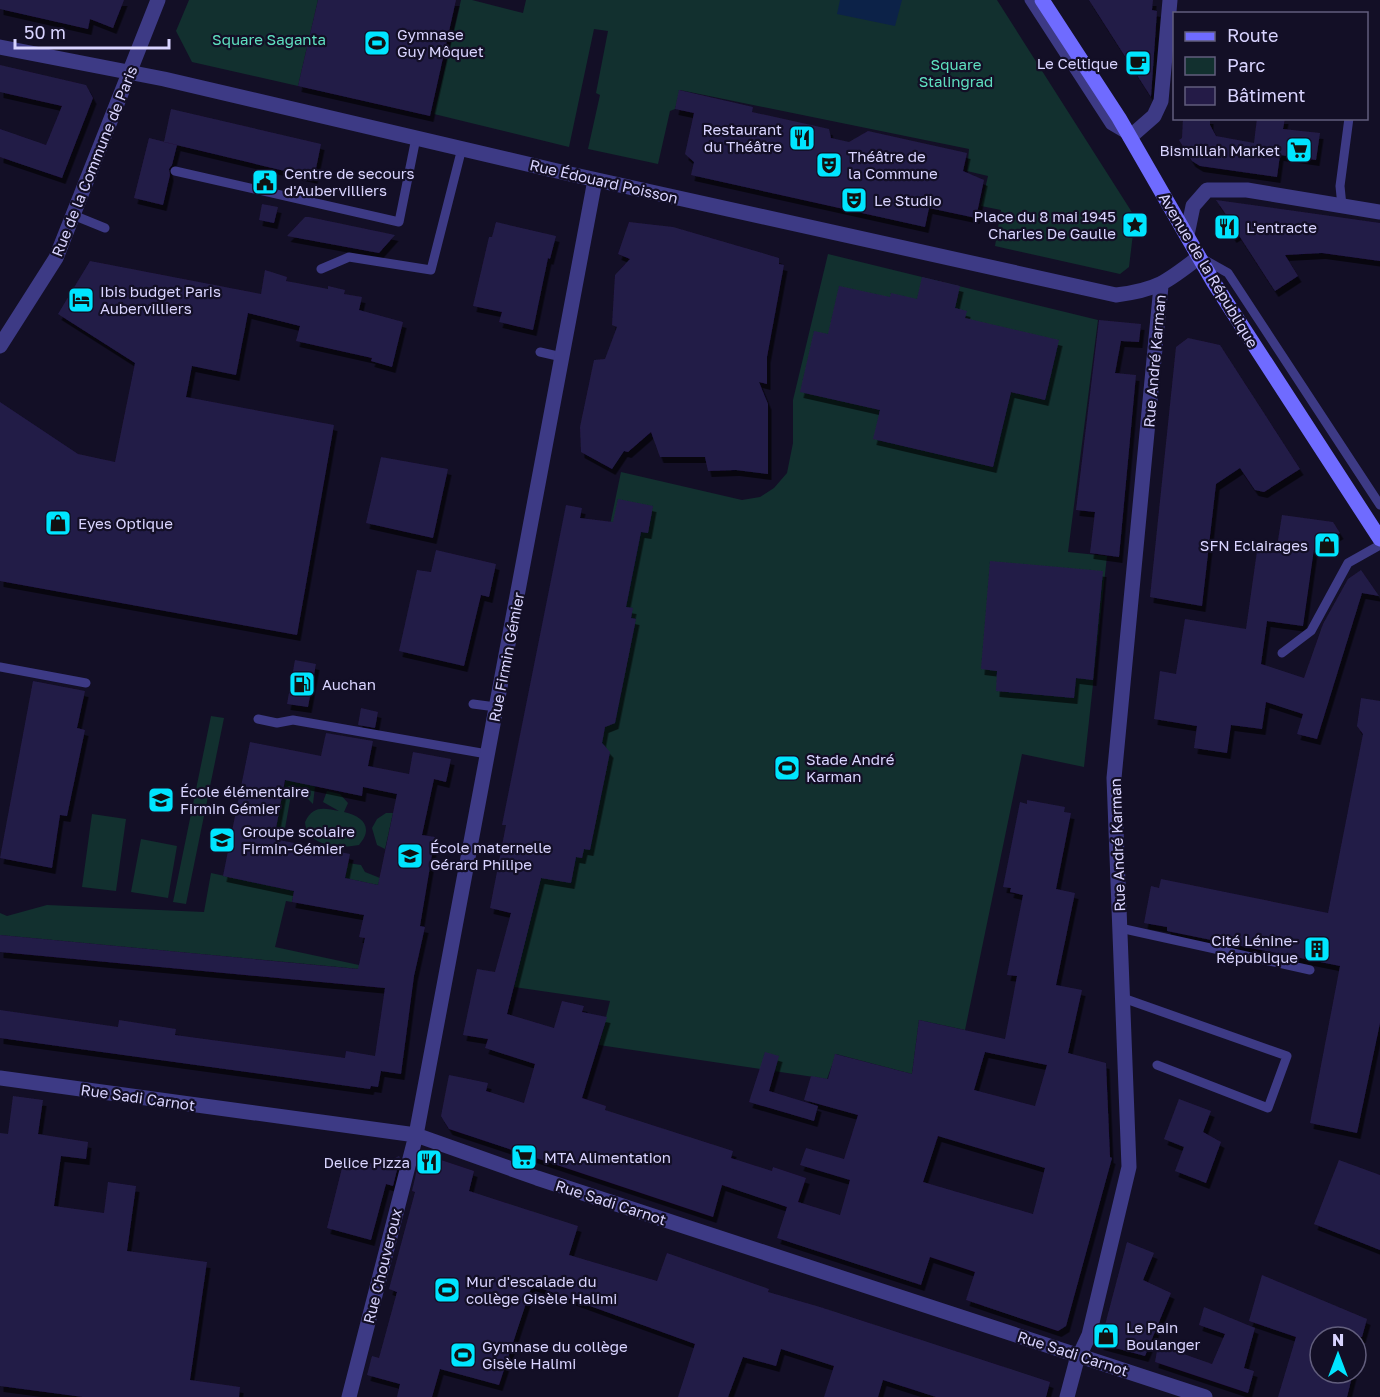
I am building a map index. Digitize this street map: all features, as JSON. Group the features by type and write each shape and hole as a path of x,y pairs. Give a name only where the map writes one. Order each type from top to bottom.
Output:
{"main road":[{"name":"Avenue de la République","path":"1042,0 1130,137 1199,257 1380,539"}],"street":[{"name":"Rue de la Commune de Paris","path":"0,346 56,258 158,0"},
{"path":"1130,137 1154,116 1161,101 1172,16 1170,0"},
{"name":"Rue Édouard Poisson","path":"0,47 131,72 595,180 1116,295 1144,292 1161,286 1199,257"},
{"name":"Rue Firmin Gémier","path":"416,1135 595,180"},
{"path":"1187,235 1193,206 1207,190 1247,190 1380,212"},
{"name":"Rue André Karman","path":"1067,1397 1089,1335 1129,1167 1114,778 1161,286"},
{"name":"Rue Sadi Carnot","path":"0,1078 416,1135 626,1207 1205,1397"},
{"name":"Rue Chouveroux","path":"349,1397 416,1135"}],"lane":[{"path":"1029,0 1110,125 1130,137"},
{"path":"1342,206 1340,186 1349,120"},
{"path":"175,171 399,222 416,138"},
{"path":"321,269 350,257 431,270 462,148"},
{"path":"73,215 105,228"},
{"path":"1199,257 1228,273 1380,505"},
{"path":"540,352 562,357"},
{"path":"1282,653 1311,631 1348,563 1380,545"},
{"path":"0,668 86,683"},
{"path":"473,704 496,707"},
{"path":"258,719 277,723 293,720 487,754"},
{"path":"1120,928 1310,970"},
{"path":"1123,998 1287,1056 1269,1108 1157,1065"}],"green space":[{"name":"Square Saganta","path":"189,0 318,0 298,86 192,62 176,31"},
{"name":"Square Stalingrad","path":"461,0 472,0 523,13 526,0 997,0 1135,217 1129,267 1120,274 995,246 1001,210 981,206 988,176 967,171 969,149 680,90 675,109 670,111 658,164 588,149 600,95 596,93 608,31 594,29 569,147 434,114"},
{"path":"828,254 1098,320 1068,552 1107,556 1084,767 1022,754 965,1030 919,1020 912,1074 836,1054 827,1079 599,1045 610,1001 514,987 621,472 742,500 760,497 774,488 787,473 793,443 793,400"},
{"path":"211,716 224,718 186,904 173,902"},
{"path":"287,772 316,778 313,804 298,789 292,789 284,834 274,837"},
{"path":"327,791 340,794 348,803 344,812 356,816 364,824 366,833 359,845 325,844 311,836 307,830 305,822 315,810 339,811 323,802"},
{"path":"386,813 393,813 385,849 377,845 372,828 377,819"},
{"path":"92,814 126,819 116,891 82,887"},
{"path":"141,839 177,846 168,898 131,892"},
{"path":"348,863 361,865 365,872 380,878 378,885 345,878"},
{"path":"211,873 294,891 292,902 286,901 275,947 359,965 359,969 0,935 0,913 7,916 47,905 204,912"}],"water":[{"path":"840,0 902,0 895,26 837,14"}],"building":[{"path":"0,0 124,0 113,28 90,19 88,29 0,9"},
{"name":"Gymnase Guy Môquet","path":"318,0 456,0 430,116 298,86"},
{"path":"1089,0 1153,0 1152,10 1157,11 1151,97"},
{"path":"0,65 86,85 93,98 62,178 0,157 0,129 46,145 62,106 0,92"},
{"name":"Théâtre de la Commune","path":"679,90 753,107 752,112 829,129 831,138 849,142 868,131 967,153 963,171 984,180 976,218 929,208 925,227 691,175 694,162 685,154 694,113 675,109"},
{"path":"171,109 321,144 314,178 164,142"},
{"path":"1183,120 1210,120 1216,136 1254,143 1257,120 1285,120 1283,129 1320,133 1316,160 1280,155 1277,177 1200,166 1192,161 1179,140 1182,138"},
{"path":"149,138 177,145 169,169 170,175 163,205 134,198"},
{"path":"1216,200 1380,223 1380,261 1322,253 1285,255 1298,276 1275,291 1238,234 1233,237 1222,219 1227,216"},
{"path":"262,204 278,207 274,223 259,220"},
{"path":"305,217 395,235 379,253 287,236"},
{"path":"496,222 556,236 550,259 548,258 533,330 499,322 502,312 473,306 489,237 492,237"},
{"path":"629,222 673,227 779,258 779,264 784,265 767,357 767,384 759,382 768,404 768,474 736,470 708,471 705,457 660,457 651,432 628,452 624,451 612,469 581,452 580,427 594,360 605,359 617,327 612,325 615,275 630,259 618,254"},
{"path":"90,261 261,294 265,270 287,277 286,281 345,290 344,294 362,297 359,310 403,322 392,367 371,361 372,358 296,341 300,326 248,313 236,375 192,366 186,397 334,425 297,635 0,581 0,402 78,454 115,462 135,363 58,314"},
{"path":"922,277 960,286 955,308 967,311 965,318 1059,340 1045,400 1011,392 993,467 873,439 880,410 800,392 814,331 828,334 839,286 890,297 891,293 917,299"},
{"path":"1099,320 1141,324 1139,342 1121,341 1115,373 1136,375 1119,557 1090,553 1095,512 1076,510"},
{"path":"1188,338 1220,345 1300,469 1264,492 1255,490 1240,468 1216,484 1202,606 1150,597 1176,347"},
{"path":"381,457 448,469 433,538 366,523"},
{"path":"618,499 653,506 648,533 641,532 626,607 633,608 631,618 636,619 615,723 605,727 602,743 610,752 590,850 584,849 582,858 576,857 571,883 541,878 507,1014 554,1028 562,1001 584,1006 582,1012 607,1017 582,1098 606,1106 605,1110 733,1151 731,1158 772,1171 773,1167 806,1178 798,1202 840,1215 850,1180 800,1165 806,1148 844,1159 858,1115 804,1100 811,1076 828,1079 835,1054 912,1074 919,1020 1005,1039 1017,976 1007,975 1023,895 1010,892 1011,888 1003,887 1020,802 1027,804 1027,800 1065,807 1064,812 1071,813 1056,889 1075,893 1056,985 1082,990 1068,1053 1106,1063 1110,1157 1112,1158 1066,1326 1058,1331 966,1300 975,1272 930,1257 921,1285 777,1238 787,1207 722,1185 713,1217 449,1129 441,1116 449,1075 488,1083 486,1091 524,1103 535,1064 485,1048 488,1039 463,1035 477,969 495,972 511,913 490,908 506,825 502,825 566,505 582,508 580,518 613,522","holes":["985,1052 1047,1065 1035,1106 974,1090","938,1136 1045,1168 1033,1214 923,1182"]},
{"path":"1282,515 1333,522 1340,533 1323,544 1316,535 1303,626 1267,621 1261,664 1304,678 1323,624 1348,579 1361,570 1379,596 1362,593 1317,739 1297,734 1303,714 1266,702 1262,729 1231,725 1227,753 1194,748 1197,726 1154,719 1160,671 1176,674 1185,619 1246,629 1257,551 1276,553"},
{"path":"436,550 496,564 489,597 481,595 464,666 399,651 417,570 431,572"},
{"path":"990,561 1103,571 1093,680 1076,678 1074,698 996,691 997,671 981,669"},
{"path":"295,660 316,664 308,707 287,704"},
{"path":"33,681 85,691 77,728 85,730 67,816 60,815 52,868 0,858"},
{"name":"Cité Lénine- République","path":"1361,698 1380,701 1380,1023 1357,1133 1310,1123 1340,966 1167,931 1167,927 1144,923 1151,886 1159,888 1161,879 1328,913 1363,734 1357,726"},
{"path":"361,708 378,712 375,728 358,725"},
{"path":"326,733 373,741 368,766 409,774 413,752 451,759 446,782 434,779 422,835 435,837 420,926 425,927 414,976 401,1074 381,1071 378,1087 371,1086 370,1089 0,1038 0,1010 118,1027 119,1020 176,1029 175,1035 345,1058 346,1051 375,1056 385,988 0,952 0,935 358,969 365,938 359,937 364,915 292,902 294,891 223,876 250,742 321,756","holes":["285,780 362,796 363,787 397,794 378,885 345,878 350,854 274,839"]},
{"path":"765,1052 779,1056 769,1091 818,1106 814,1121 749,1102"},
{"path":"13,1096 43,1100 38,1134 88,1142 86,1159 61,1156 54,1206 104,1213 108,1182 136,1186 127,1251 207,1262 190,1380 240,1387 239,1397 83,1397 0,1386 0,1133 8,1134"},
{"path":"1179,1099 1211,1111 1203,1132 1221,1142 1206,1183 1175,1171 1184,1147 1164,1139"},
{"path":"345,1156 380,1166 399,1156 400,1158 393,1186 386,1184 371,1240 327,1228"},
{"path":"432,1157 474,1171 469,1191 578,1226 569,1255 657,1281 667,1253 769,1289 768,1292 1050,1382 1046,1397 936,1397 883,1380 878,1397 824,1397 834,1366 781,1349 776,1366 743,1357 728,1397 678,1397 695,1344 532,1285 499,1385 440,1369 432,1397 397,1397 400,1384 367,1375 372,1356 379,1358 397,1292 389,1289 415,1192 412,1191 418,1165"},
{"path":"1339,1160 1380,1175 1380,1250 1314,1224"},
{"path":"1127,1242 1154,1253 1143,1280 1171,1293 1145,1356 1100,1344"},
{"path":"1262,1275 1367,1319 1365,1325 1308,1325 1308,1385 1350,1385 1347,1397 1278,1397 1296,1337 1249,1321"},
{"path":"1204,1307 1255,1328 1244,1368 1254,1371 1248,1393 1155,1362 1158,1345 1212,1364 1225,1334 1199,1325"}],"place":[{"name":"Gymnase Guy Môquet","path":"377,43"},
{"name":"Le Celtique","path":"1138,63"},
{"name":"Restaurant du Théâtre","path":"802,138"},
{"name":"Bismillah Market","path":"1299,150"},
{"name":"Théâtre de la Commune","path":"829,165"},
{"name":"Centre de secours d'Aubervilliers","path":"265,182"},
{"name":"Le Studio","path":"854,200"},
{"name":"Place du 8 mai 1945 Charles De Gaulle","path":"1135,225"},
{"name":"L'entracte","path":"1227,227"},
{"name":"Ibis budget Paris Aubervilliers","path":"81,300"},
{"name":"Eyes Optique","path":"58,523"},
{"name":"SFN Eclairages","path":"1327,545"},
{"name":"Auchan","path":"302,684"},
{"name":"Stade André Karman","path":"787,768"},
{"name":"École élémentaire Firmin Gémier","path":"161,800"},
{"name":"Groupe scolaire Firmin-Gémier","path":"222,840"},
{"name":"École maternelle Gérard Philipe","path":"410,856"},
{"name":"Cité Lénine- République","path":"1317,949"},
{"name":"MTA Alimentation","path":"524,1157"},
{"name":"Delice Pizza","path":"429,1162"},
{"name":"Mur d'escalade du collège Gisèle Halimi","path":"447,1290"},
{"name":"Le Pain Boulanger","path":"1106,1336"},
{"name":"Gymnase du collège Gisèle Halimi","path":"463,1355"}]}
